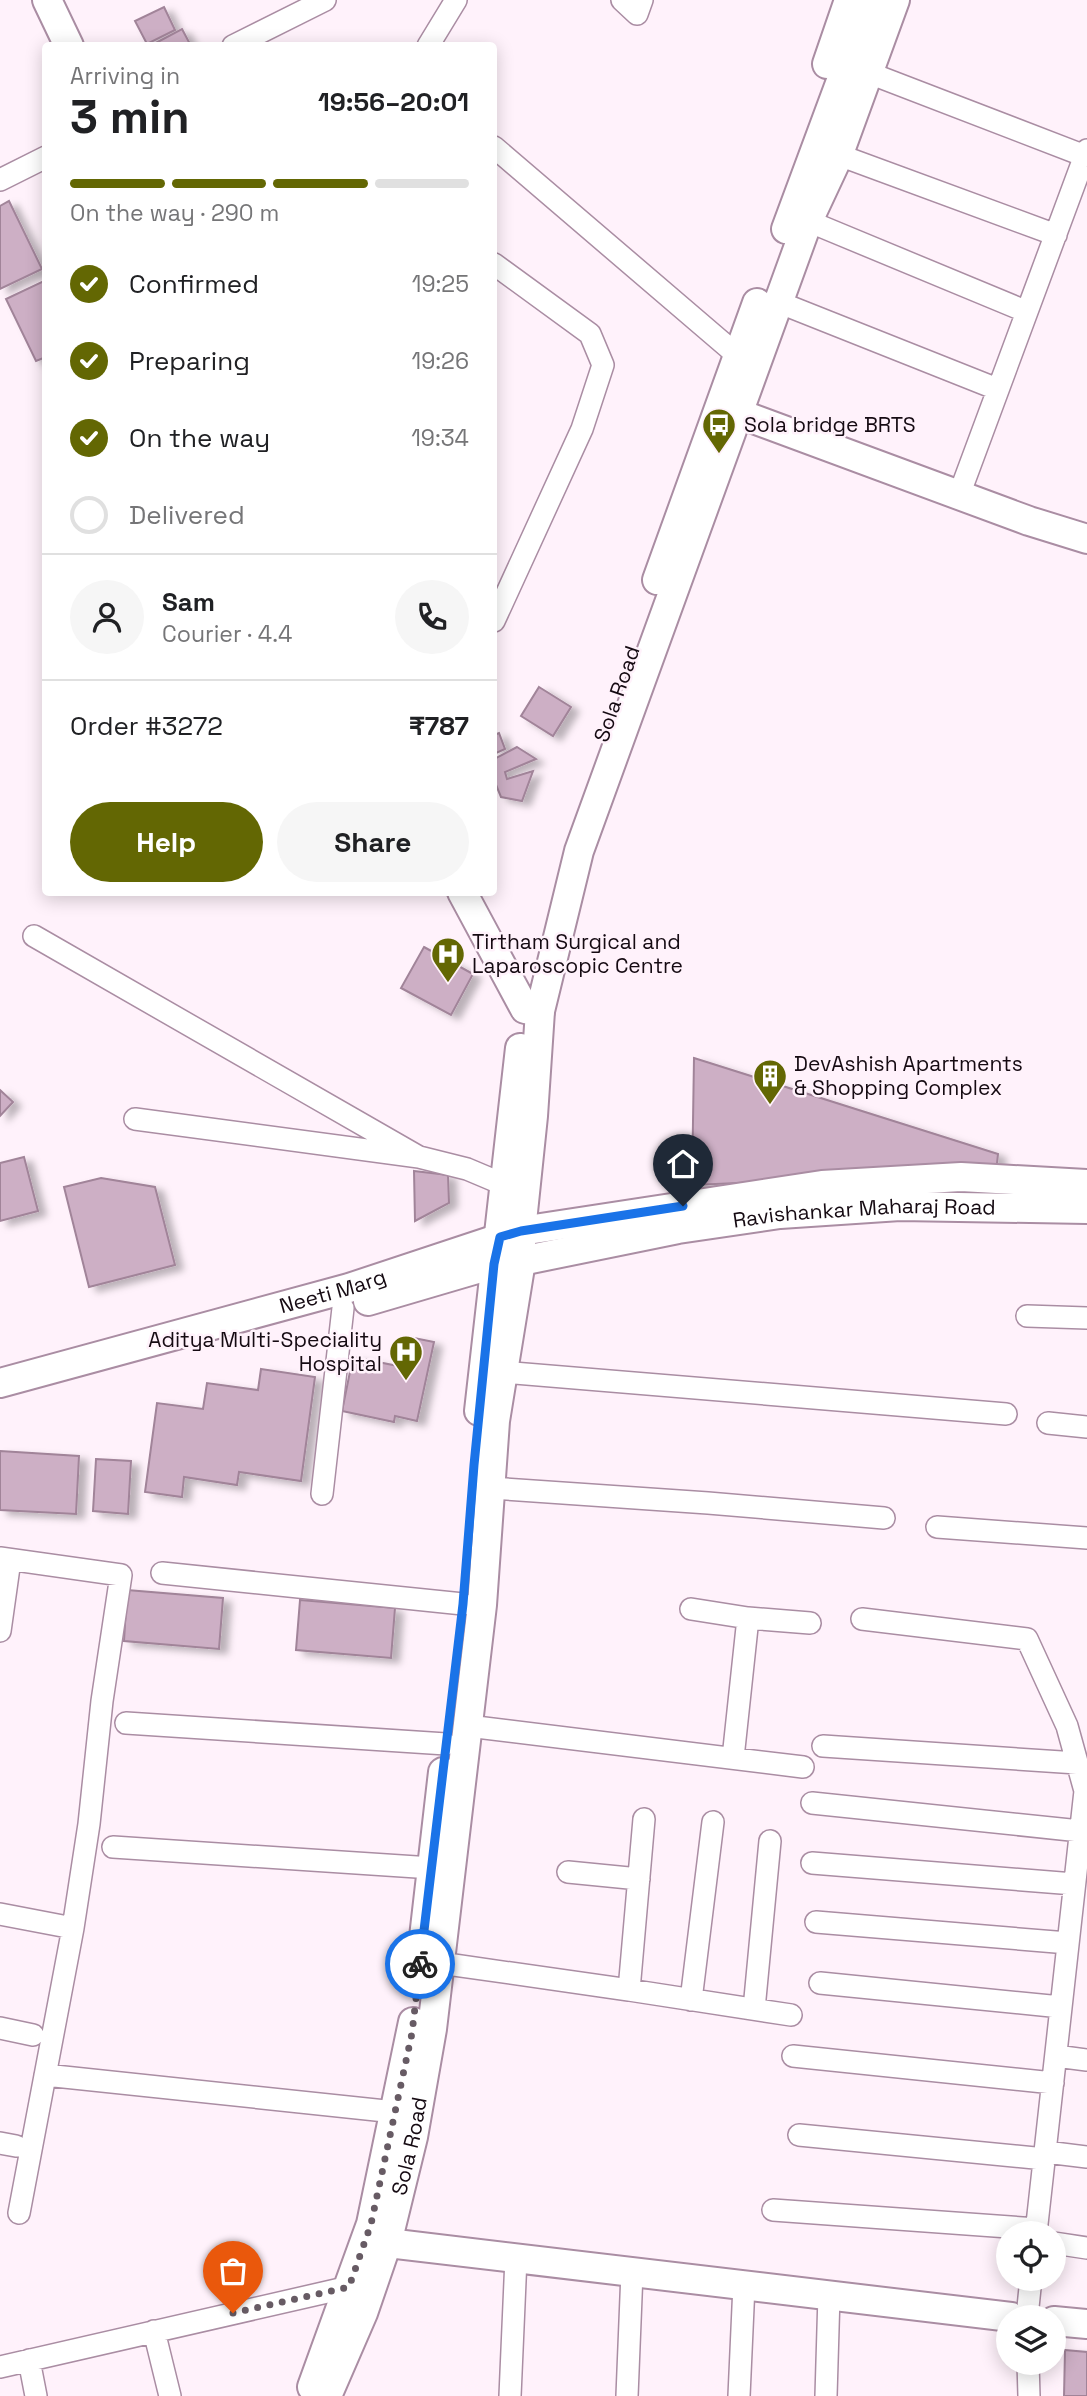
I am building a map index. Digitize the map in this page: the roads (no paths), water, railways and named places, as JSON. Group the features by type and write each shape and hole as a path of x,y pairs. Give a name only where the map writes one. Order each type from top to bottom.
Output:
{"main road":[{"path":"30,0 50,42"},
{"path":"47,0 67,42"},
{"path":"827,163 802,136 849,0"},
{"path":"827,163 871,0"},
{"path":"827,163 895,0"},
{"path":"827,163 877,76 905,0"},
{"name":"Sola Road","path":"327,2396 363,2313 376,2242 413,2137 432,2029 482,1605 495,1421 503,1372 509,1248 506,1185 535,999 579,851 728,410 778,302 827,163"},
{"name":"Sola Road","path":"728,410 737,355 827,163"},
{"path":"728,410 1087,539"},
{"path":"465,896 535,999"},
{"path":"480,896 535,999"},
{"name":"Sola Road","path":"309,2396 349,2287 376,2242 371,2224 412,2033 463,1604 474,1465 533,1116 535,999"},
{"name":"Ravishankar Maharaj Road","path":"509,1248 822,1185 961,1177 1087,1184"},
{"name":"Ravishankar Maharaj Road","path":"509,1248 678,1229 780,1214 900,1206 1087,1209"},
{"path":"0,1401 343,1308 509,1248"},
{"name":"Neeti Marg","path":"0,1383 349,1288 509,1248"},
{"path":"376,2242 996,2315"},
{"path":"1066,2322 1087,2324"}],"street":[{"path":"250,42 271,37 325,0"},
{"path":"430,42 456,0"},
{"path":"622,0 637,14 642,0"},
{"path":"877,76 1086,153 959,495"},
{"path":"497,150 737,355"},
{"path":"0,180 42,160"},
{"path":"827,163 1055,235"},
{"path":"808,221 1025,312"},
{"path":"497,266 590,334 603,365 582,429 497,614"},
{"path":"778,302 997,389"},
{"path":"34,936 419,1157"},
{"path":"135,1119 419,1157 467,1169 506,1185"},
{"path":"322,1494 343,1308"},
{"path":"1027,1316 1087,1318"},
{"path":"503,1372 1006,1414"},
{"path":"1048,1423 1087,1427"},
{"path":"491,1488 884,1518"},
{"path":"937,1527 1087,1538"},
{"path":"0,1631 5,1559 121,1575 102,1701 89,1824 74,1928 19,2213"},
{"path":"162,1573 463,1604"},
{"path":"691,1609 748,1618 810,1623"},
{"path":"733,1758 748,1618"},
{"path":"862,1619 1027,1639 1067,1726 1085,1791 1037,2221"},
{"path":"126,1723 446,1744"},
{"path":"468,1726 803,1767"},
{"path":"823,1746 1077,1763"},
{"path":"812,1803 1080,1831"},
{"path":"629,1990 644,1819"},
{"path":"691,2000 713,1822"},
{"path":"754,2010 770,1840"},
{"path":"113,1847 432,1868"},
{"path":"812,1863 1074,1884"},
{"path":"568,1872 639,1879"},
{"path":"0,1914 74,1928"},
{"path":"816,1922 1068,1943"},
{"path":"440,1963 792,2015"},
{"path":"820,1983 1061,2007"},
{"path":"0,2028 33,2035"},
{"path":"793,2056 1053,2083"},
{"path":"1056,2056 1087,2060"},
{"path":"45,2075 395,2112"},
{"path":"799,2135 1045,2156 1087,2157"},
{"path":"773,2210 996,2228"},
{"path":"1066,2245 1087,2248"},
{"path":"510,2396 516,2258"},
{"path":"627,2396 632,2272"},
{"path":"739,2396 744,2285"},
{"path":"0,2367 349,2287"},
{"path":"826,2396 829,2295"},
{"path":"154,2331 170,2396"},
{"path":"29,2360 36,2396"},
{"path":"1029,2375 1030,2396"}],"place":[{"name":"Sola bridge BRTS","path":"719,455"},
{"name":"Tirtham Surgical and Laparoscopic Centre","path":"448,984"},
{"name":"DevAshish Apartments & Shopping Complex","path":"770,1106"},
{"name":"Aditya Multi-Speciality Hospital","path":"406,1382"}]}
